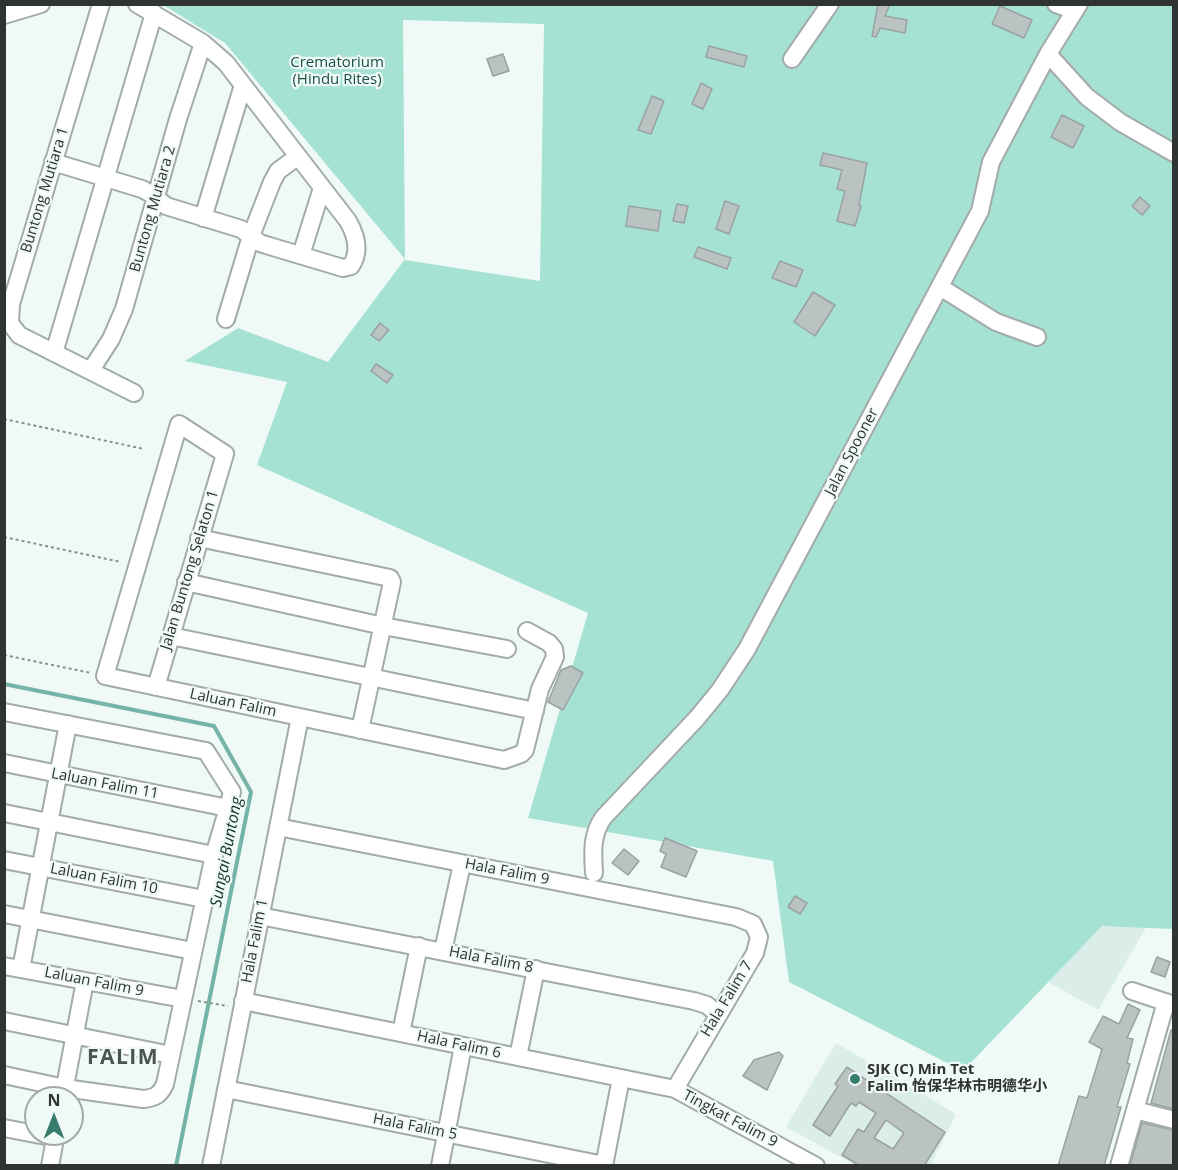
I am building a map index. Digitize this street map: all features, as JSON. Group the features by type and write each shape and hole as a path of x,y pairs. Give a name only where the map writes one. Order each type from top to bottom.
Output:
{"street":[{"path":"4,15 41,4"},
{"name":"Buntong Mutiara 1","path":"101,4 10,315 13,329 19,335 134,393"},
{"path":"53,162 142,189 166,206 241,229 260,243 343,268 351,266 355,260 357,242 354,232 226,63 203,43 137,4"},
{"path":"792,59 830,4"},
{"path":"1056,4 1077,8"},
{"name":"Jalan Spooner","path":"594,873 593,839 596,828 720,690 747,649 980,211 991,162 1048,54 1077,8"},
{"path":"54,353 154,13"},
{"name":"Buntong Mutiara 2","path":"91,370 111,339 124,309 178,119 203,43"},
{"path":"1048,54 1087,97 1120,122 1173,153"},
{"path":"203,218 243,85"},
{"path":"226,319 251,236 272,182 278,171 297,157"},
{"path":"301,255 322,188"},
{"path":"940,287 996,322 1037,337"},
{"name":"Jalan Buntong Selaton 1","path":"105,676 178,424 225,454 156,687"},
{"path":"199,537 390,578 392,582 360,730"},
{"path":"186,582 383,626 507,649"},
{"path":"171,636 535,711 540,689 555,657 554,649 549,644 526,631"},
{"name":"Laluan Falim","path":"105,676 504,760 521,754 525,750 535,711"},
{"path":"4,712 206,751 232,792 214,855 165,1084 161,1092 153,1098 84,1095"},
{"name":"Hala Falim 1","path":"210,1166 300,717"},
{"path":"13,967 31,920 68,724"},
{"name":"Laluan Falim 11","path":"4,763 228,808"},
{"path":"4,813 214,855"},
{"name":"Hala Falim 9","path":"278,827 736,917"},
{"name":"Laluan Falim 10","path":"4,860 204,899"},
{"path":"443,951 462,864"},
{"path":"4,914 193,951"},
{"name":"Hala Falim 8","path":"260,916 694,1001 707,1005 717,1014"},
{"name":"Hala Falim 7","path":"675,1089 717,1014 755,953 759,937 753,924 736,917"},
{"path":"401,1033 418,946"},
{"name":"Laluan Falim 9","path":"13,967 183,999"},
{"path":"518,1057 536,969"},
{"path":"65,1086 85,981"},
{"path":"1119,1166 1170,1004 1132,992"},
{"name":"Hala Falim 6","path":"243,1001 675,1089"},
{"path":"4,1021 171,1055"},
{"path":"441,1166 463,1046"},
{"path":"4,1075 41,1086"},
{"path":"604,1165 621,1078"},
{"name":"Hala Falim 5","path":"226,1089 604,1165"},
{"name":"Tingkat Falim 9","path":"675,1089 816,1166"},
{"path":"1135,1110 1173,1120"},
{"path":"4,1128 24,1131"},
{"path":"50,1166 54,1146"}],"path":[{"path":"4,419 144,449"},
{"path":"4,537 121,562"},
{"path":"4,655 105,676"},
{"path":"202,1001 225,1005"}],"shaded area":[{"path":"1137,813 1173,881 1098,1010 1041,978"},
{"name":"SJK (C) Min Tet Falim 怡保华林市明德华小","path":"836,1043 956,1114 931,1165 855,1165 786,1127"}],"green space":[{"name":"Crematorium (Hindu Rites)","path":"163,5 1173,5 1173,929 1102,926 963,1071 789,982 773,861 528,818 588,613 257,465 287,382 185,361 238,328 328,362 405,259 225,43","holes":["403,20 544,24 540,281 405,260"]}],"building":[{"path":"878,4 890,4 885,16 907,20 905,33 880,28 876,37 872,36"},
{"path":"1000,6 1032,20 1024,38 992,24"},
{"path":"709,46 747,56 744,67 706,57"},
{"path":"503,54 509,71 493,76 487,59"},
{"path":"701,83 712,89 703,109 692,104"},
{"path":"652,96 664,101 651,134 638,130"},
{"path":"1062,115 1084,126 1073,148 1051,137"},
{"path":"823,153 867,163 859,205 861,206 855,226 837,221 845,191 837,189 842,170 820,165"},
{"path":"1140,197 1150,206 1142,215 1132,206"},
{"path":"725,201 739,206 729,234 716,229"},
{"path":"677,204 688,206 684,223 673,221"},
{"path":"629,206 661,211 658,231 626,226"},
{"path":"698,247 731,258 727,269 694,257"},
{"path":"780,261 803,270 796,287 772,278"},
{"path":"813,292 835,305 815,336 794,322"},
{"path":"380,323 389,330 379,341 371,335"},
{"path":"376,364 393,375 387,383 371,371"},
{"path":"571,666 583,673 563,710 548,702 561,670"},
{"path":"665,838 697,851 686,877 661,867 666,854 660,851"},
{"path":"624,849 639,861 628,875 612,863"},
{"path":"795,896 807,903 800,914 788,907"},
{"path":"1157,957 1170,962 1165,977 1151,972"},
{"path":"1128,1004 1140,1010 1127,1038 1133,1039 1127,1063 1130,1064 1117,1107 1121,1107 1104,1166 1058,1166 1079,1096 1087,1098 1102,1049 1089,1042 1103,1016 1119,1024"},
{"path":"1171,1030 1173,1030 1173,1109 1151,1103"},
{"path":"779,1052 783,1056 767,1090 743,1076 754,1060"},
{"path":"847,1067 945,1132 924,1166 860,1166 842,1155 858,1129 864,1132 876,1113 859,1102 856,1106 851,1103 830,1136 813,1125 838,1086 835,1084","holes":["886,1120 904,1133 893,1149 874,1138"]},
{"path":"1142,1123 1173,1130 1173,1166 1130,1166"}],"waterway":[{"name":"Sungai Buntong","path":"4,684 214,726 251,792 176,1166"}],"place":[{"name":"SJK (C) Min Tet Falim 怡保华林市明德华小","path":"855,1079"}],"district":[{"name":"FALIM","path":"123,1058"}]}
